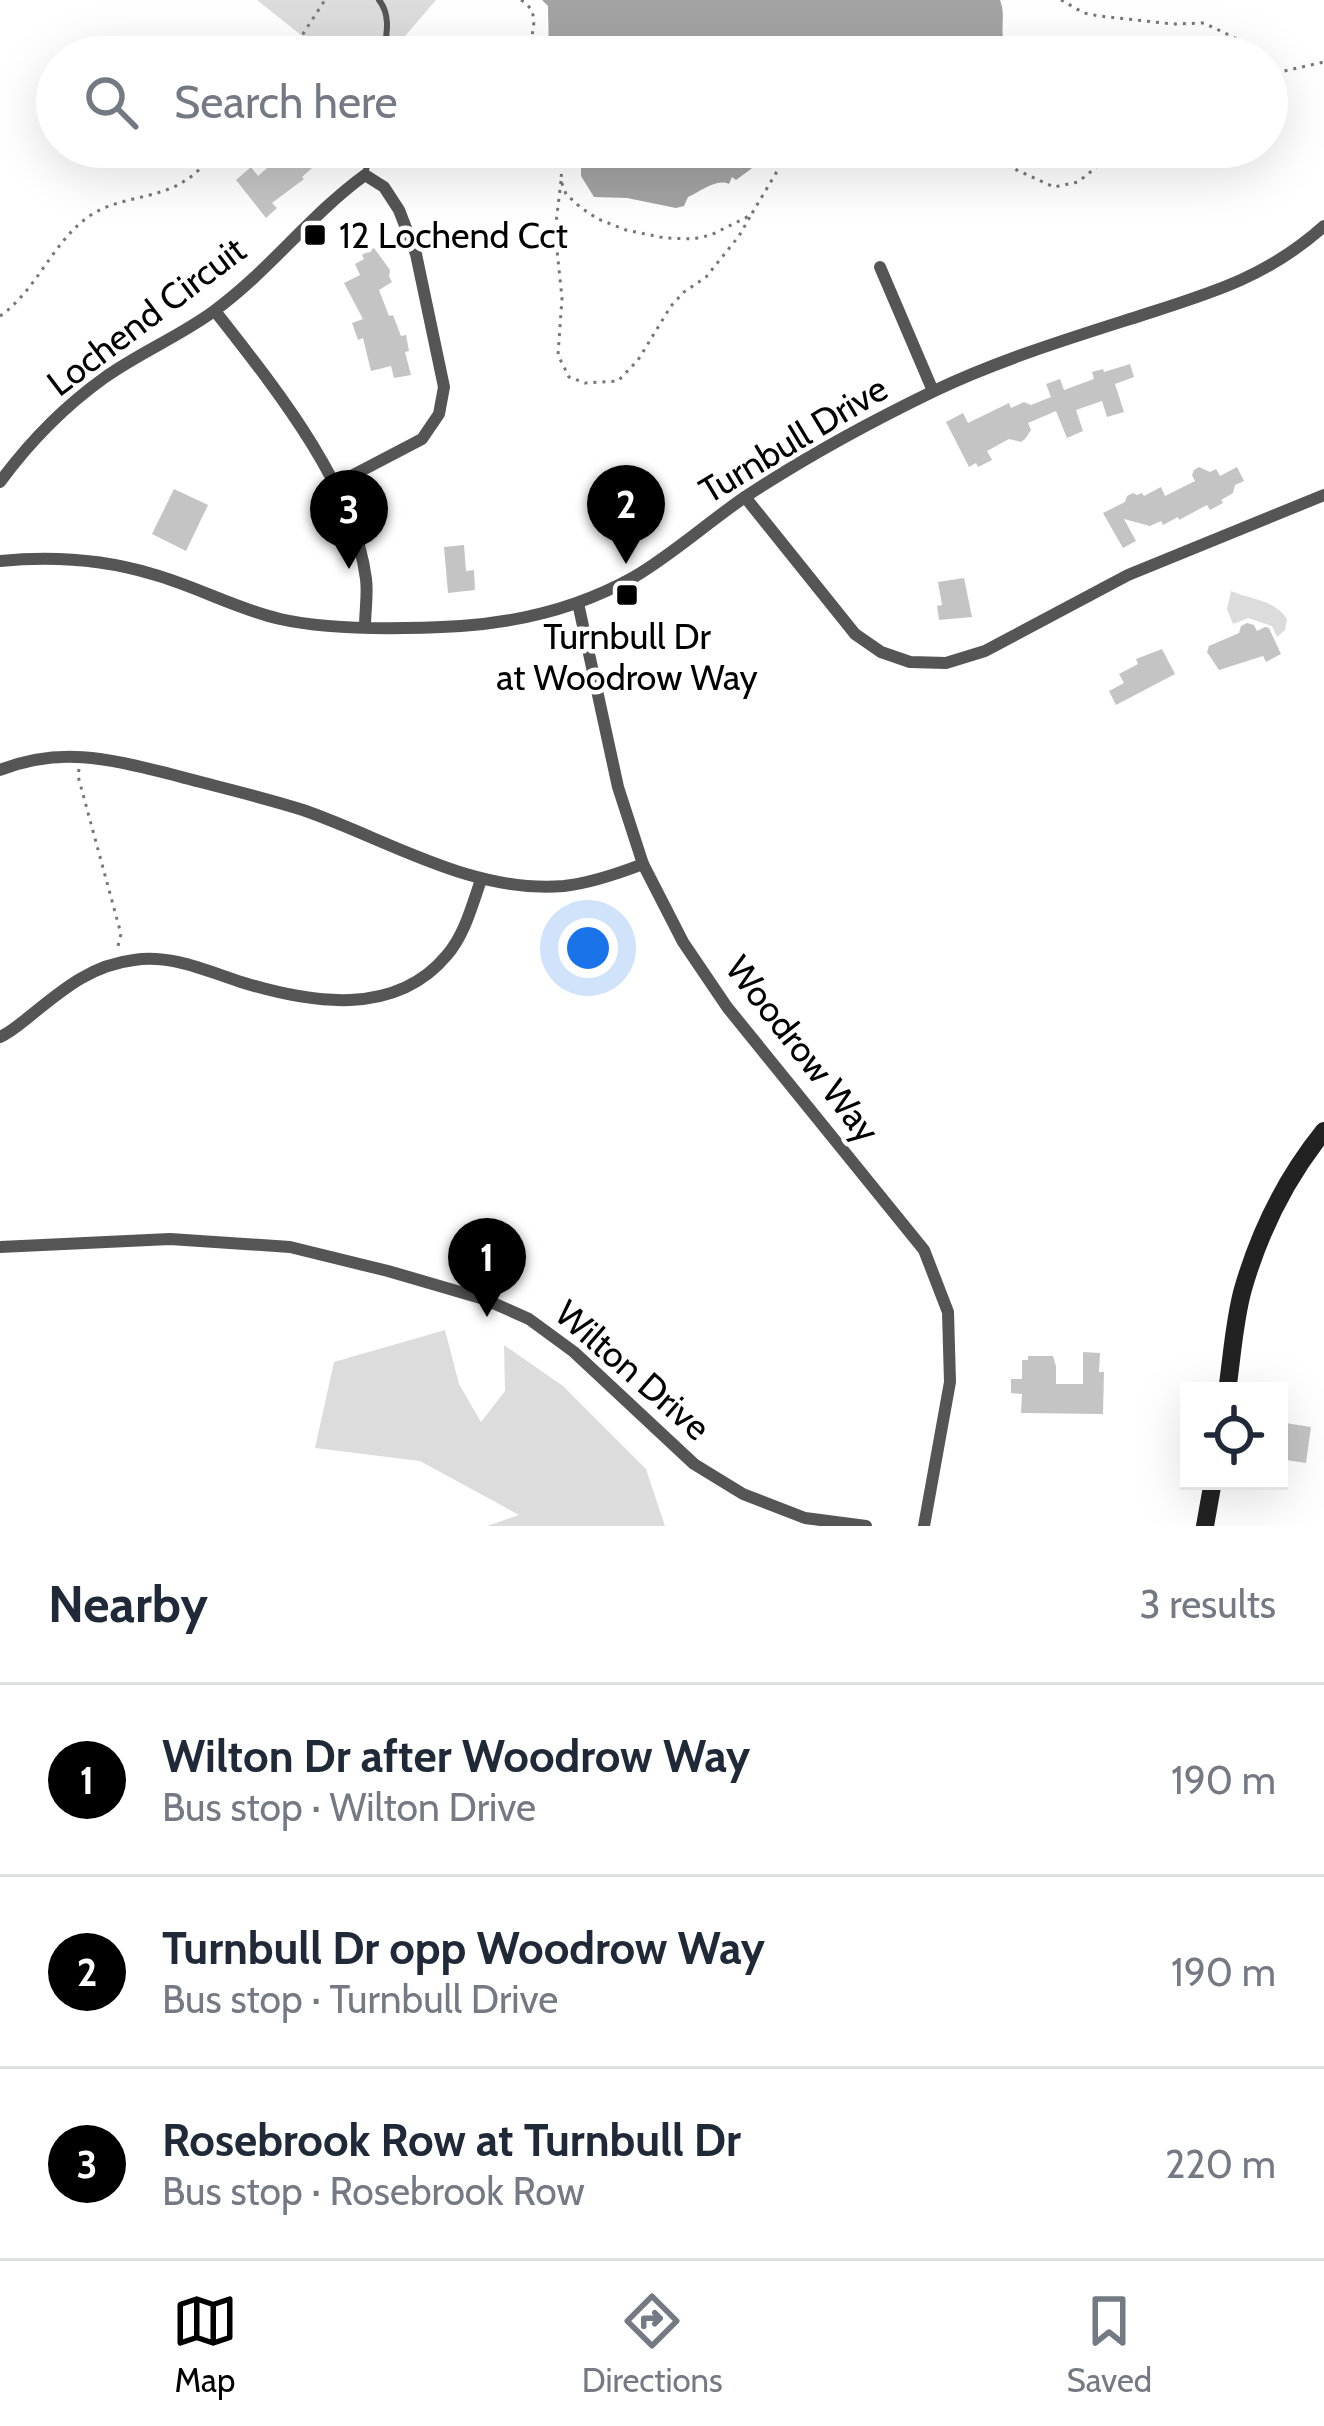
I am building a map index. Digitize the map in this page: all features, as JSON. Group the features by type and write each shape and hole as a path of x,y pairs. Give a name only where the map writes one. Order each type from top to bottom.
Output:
{"main road":[{"path":"1228,1382 1242,1292 1268,1216 1324,1131"},
{"path":"1204,1526 1211,1490"}],"street":[{"name":"Lochend Circuit","path":"0,482 17,458 103,378 214,311 364,175"},
{"path":"334,485 422,439 439,414 444,387 416,254 399,210 384,188 364,175"},
{"name":"Turnbull Drive","path":"0,561 39,557 94,561 155,574 284,620 365,627 515,620 578,603 634,577 790,469 933,392 1064,340 1240,283 1324,226"},
{"path":"880,267 933,392"},
{"path":"214,311 276,389 334,485 351,523 366,580 365,627"},
{"path":"745,497 854,634 880,652 910,662 946,663 985,651 1128,575 1324,495"},
{"name":"Woodrow Way","path":"578,603 618,787 643,864 683,942 727,1007 924,1250 948,1312 950,1382 924,1526"},
{"path":"0,770 42,758 82,755 116,760 303,810 481,880 564,886 643,864"},
{"path":"0,1037 76,979 139,958 176,962 289,997 340,1002 383,996 422,978 448,955 481,880"},
{"name":"Wilton Drive","path":"0,1247 170,1239 290,1247 484,1299 529,1319 574,1352 694,1464 743,1494 805,1518 866,1526"}],"lane":[{"path":"379,0 388,22 386,36"},
{"path":"364,175 366,168"}],"path":[{"path":"302,36 325,0"},
{"path":"521,0 535,19 531,36"},
{"path":"1061,0 1084,13 1172,24 1204,23 1231,36"},
{"path":"1288,70 1324,62"},
{"path":"0,316 16,305 77,225 94,212 186,180 198,168"},
{"path":"561,168 555,231 562,298 558,355 569,377 585,383 619,380 638,360 671,306 706,278 739,236 779,168"},
{"path":"1014,168 1054,188 1078,182 1095,168"},
{"path":"560,181 566,194 598,219 643,235 694,239 751,215"},
{"path":"82,755 78,776 121,934 116,947 119,962"}],"shaded area":[{"path":"257,0 436,0 405,36 302,36"},
{"path":"542,0 1000,0 1003,36 549,36 548,6"},
{"path":"581,168 752,168 736,180 732,177 729,184 708,186 676,208 594,197"},
{"path":"1231,591 1275,607 1287,619 1285,630 1277,637 1272,626 1248,618 1233,624 1227,609"},
{"path":"445,1330 459,1384 481,1422 505,1391 504,1345 563,1386 646,1469 665,1526 487,1526 519,1515 420,1461 315,1448 334,1362"}],"building":[{"path":"250,168 258,176 267,168 312,168 272,203 277,208 266,218 236,180"},
{"path":"374,248 390,270 392,282 379,290 401,336 406,335 411,375 394,378 391,366 371,371 363,338 358,340 352,323 363,319 344,283 360,275 355,264"},
{"path":"1130,364 1134,377 1115,384 1124,412 1107,417 1102,401 1076,410 1083,431 1067,438 1056,411 1028,423 1031,430 1021,442 1009,439 987,451 992,460 978,467 976,463 969,467 946,422 963,413 968,423 1009,403 1011,408 1024,402 1031,405 1051,397 1046,384 1060,379 1064,390 1094,379 1092,372"},
{"path":"1199,467 1210,472 1216,469 1220,476 1237,467 1244,481 1235,485 1223,503 1210,510 1207,505 1179,520 1150,526 1124,519 1136,541 1123,548 1103,513 1133,493 1144,496 1161,487 1165,496 1195,481 1192,475"},
{"path":"174,489 208,505 186,551 152,534"},
{"path":"464,545 466,571 474,570 475,590 448,593 444,547"},
{"path":"964,578 972,617 939,620 938,582"},
{"path":"1247,623 1257,631 1269,628 1281,654 1266,662 1263,656 1219,670 1207,652 1209,646 1239,633"},
{"path":"1162,649 1175,674 1116,705 1109,691 1124,683 1119,674 1138,664 1136,659"},
{"path":"1083,1352 1100,1353 1103,1414 1021,1413 1022,1394 1011,1393 1011,1379 1022,1379 1022,1360 1053,1356 1056,1384 1083,1384"},
{"path":"1288,1423 1311,1427 1306,1463 1288,1460"}],"place":[{"name":"12 Lochend Cct","path":"315,235"},
{"name":"Turnbull Dr opp Woodrow Way","path":"626,564"},
{"name":"Rosebrook Row at Turnbull Dr","path":"349,569"},
{"name":"Turnbull Dr at Woodrow Way","path":"627,595"},
{"name":"Wilton Dr after Woodrow Way","path":"487,1317"}]}
